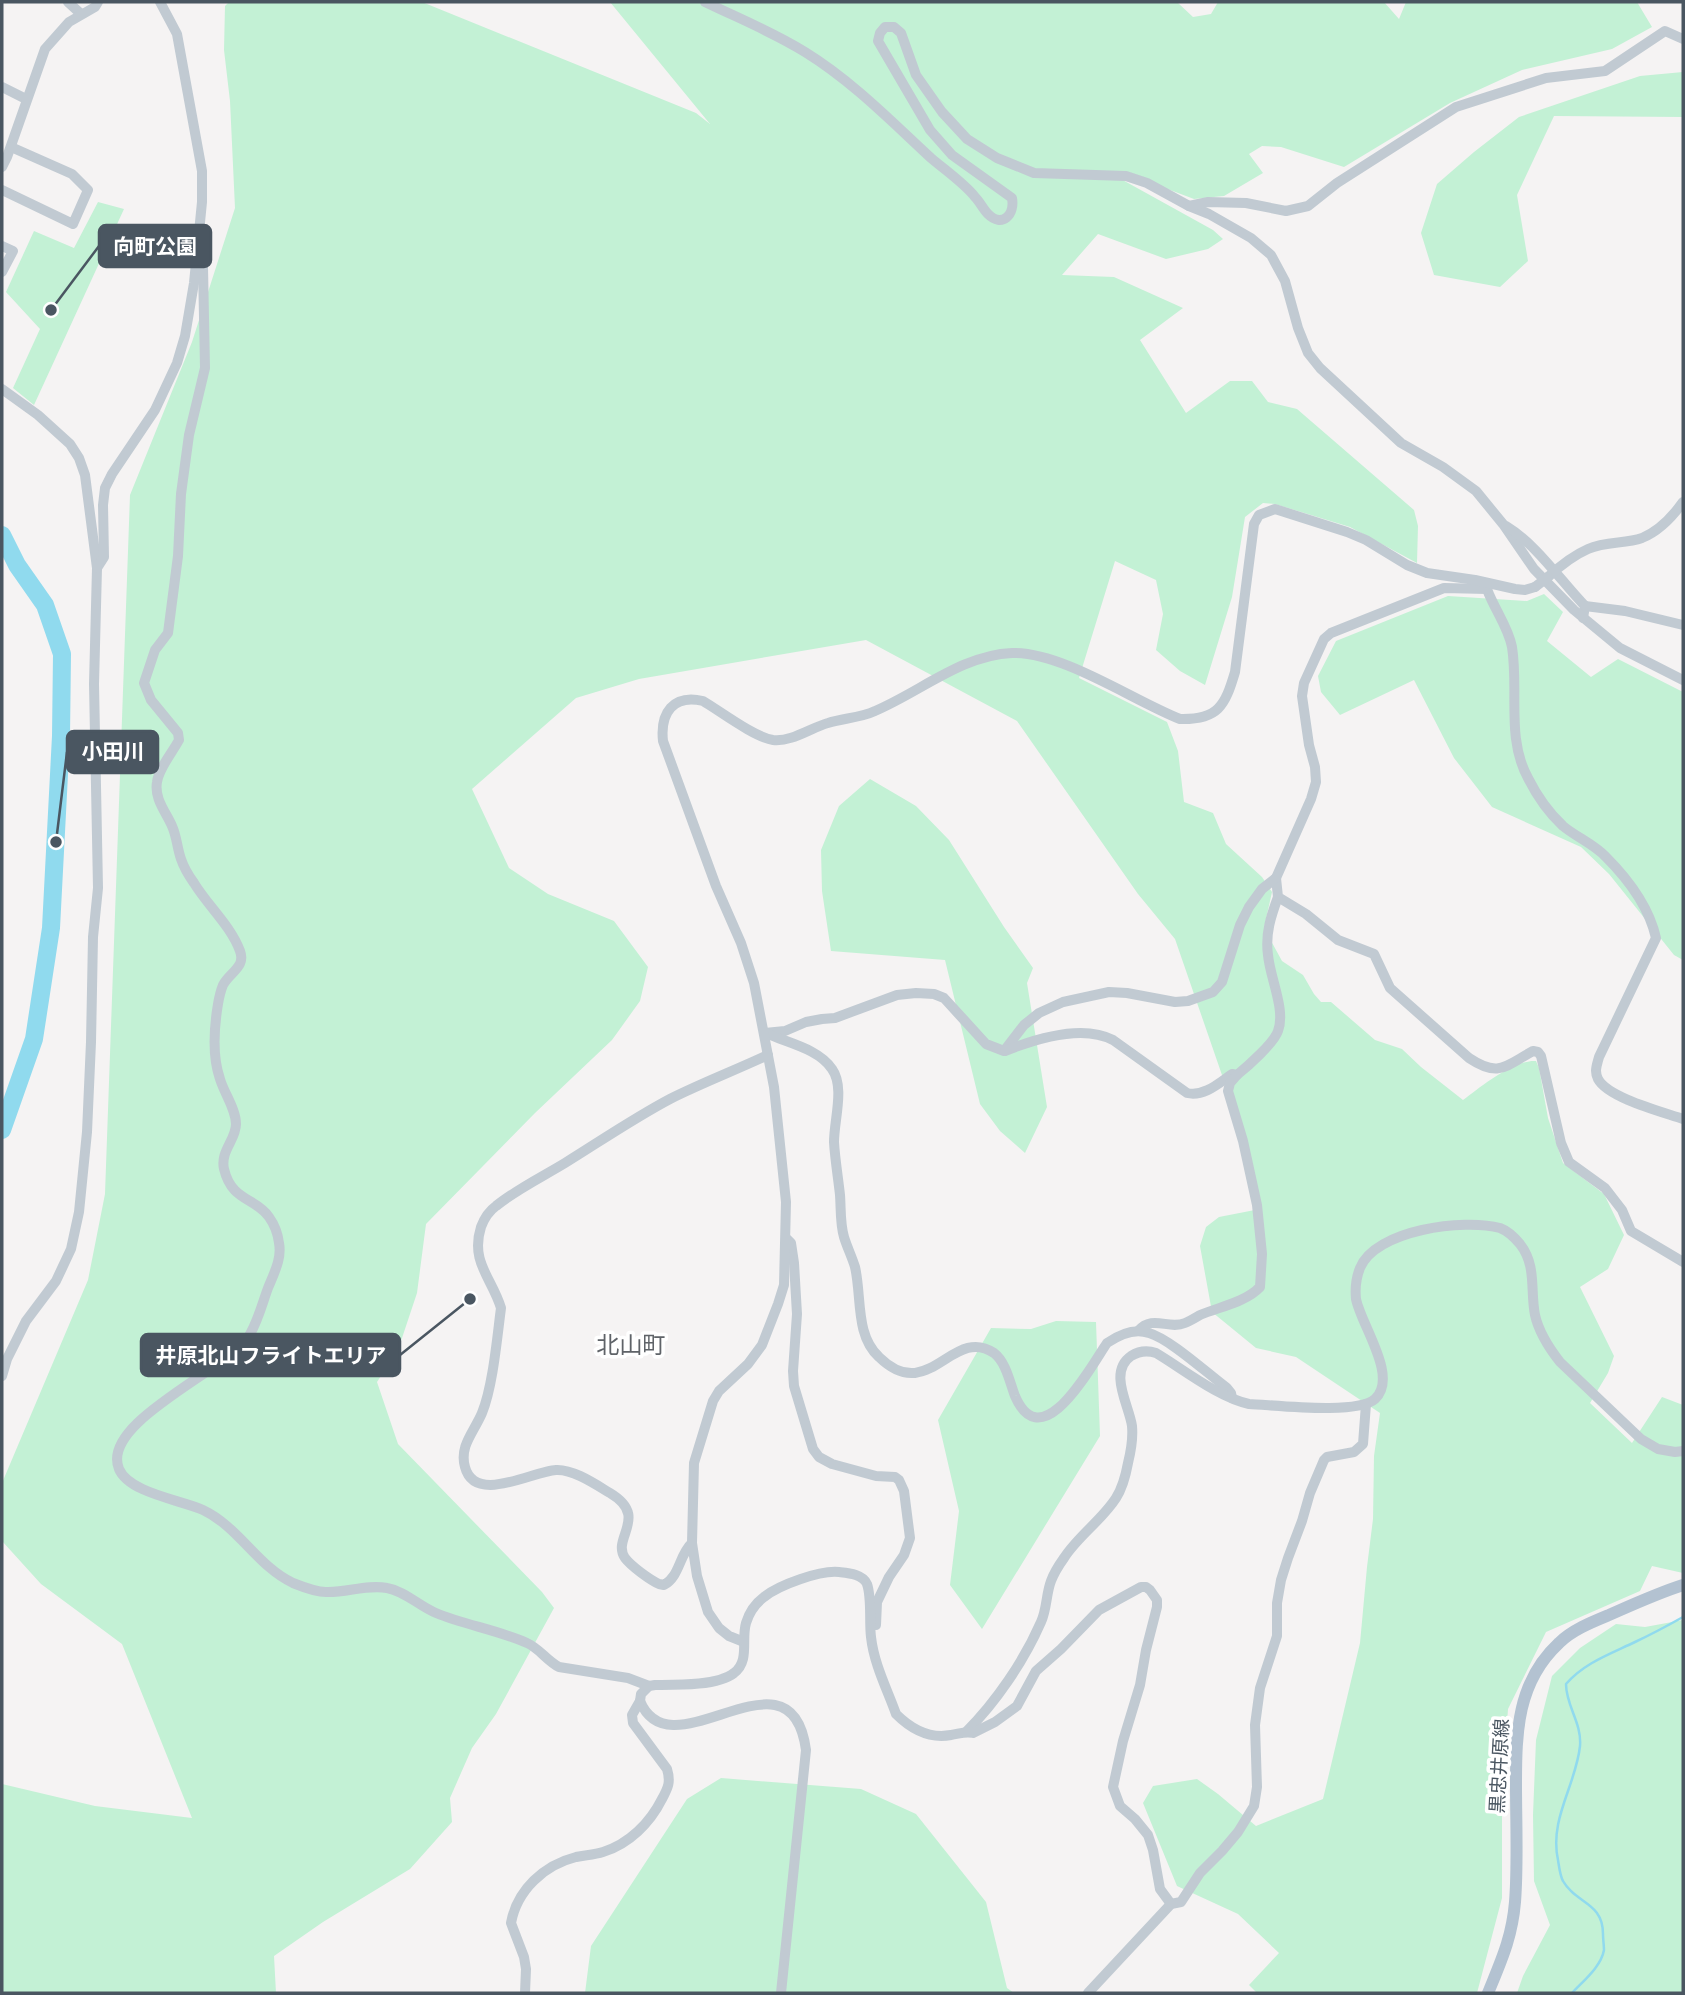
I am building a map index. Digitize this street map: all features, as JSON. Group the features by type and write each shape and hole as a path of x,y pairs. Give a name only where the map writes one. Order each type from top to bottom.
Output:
{"main road":[{"name":"黒忠井原線","path":"1488,1993 1509,1941 1515,1901 1518,1721 1533,1676 1561,1640 1600,1619 1683,1585"}],"street":[{"path":"68,2 81,14"},
{"path":"2,167 45,50 69,22 95,7 98,2"},
{"path":"97,568 104,557 105,488 155,410 177,363 185,337 194,283 202,202 202,171 177,34 160,2"},
{"path":"705,2 807,53 867,99 975,195 987,214 995,219 1002,219 1010,214 1013,207 1012,198 952,155 930,130 878,41 885,27 894,27 901,33 916,75 942,112 967,139 997,158 1034,173 1126,176 1147,183 1251,238 1271,256 1285,281 1308,353 1320,368 1401,443 1443,467 1476,491 1534,569 1583,618 1620,648 1683,681"},
{"path":"1189,206 1208,202 1246,203 1286,211 1308,206 1400,141 1457,107 1546,78 1605,71 1665,32 1683,38"},
{"path":"2,87 26,99"},
{"path":"2,190 73,224 88,190 72,174 11,146"},
{"path":"2,246 13,251 2,272"},
{"path":"196,255 203,267 205,368 189,435 168,633 155,650 145,682 151,700 178,733 179,740 157,781 159,802 176,836 182,862 241,952 242,961 238,969 223,985 218,1001 215,1031 219,1076 236,1119 236,1129 225,1152 223,1165 229,1184 269,1217 279,1245 279,1262 247,1338 235,1351 201,1377 160,1403 122,1440 117,1457 119,1469 127,1480 144,1490 201,1509 219,1518 272,1570 309,1589 326,1592 366,1587 387,1588 432,1611 530,1644 559,1667 628,1678 649,1686 715,1681 733,1674 743,1662 746,1624 750,1613 765,1595 823,1572 862,1577 868,1590 874,1653 896,1714 919,1731 931,1735 973,1733 995,1722 1017,1706 1036,1671 1099,1610 1141,1587 1146,1587 1157,1600 1156,1614 1113,1787 1120,1806 1148,1835 1157,1880 1171,1904"},
{"path":"2,389 38,415 70,444 85,475 97,568 94,684 98,888 93,937 87,1132 79,1212 71,1249 56,1281 26,1321 6,1359 2,1376"},
{"path":"744,1642 719,1628 708,1612 697,1576 692,1543 694,1463 713,1401 762,1345 784,1285 786,1202 774,1087 754,984 741,943 716,886 663,741 662,727 666,714 673,705 682,700 703,701 761,736 783,740 829,723 876,711 976,660 1012,653 1042,657 1071,667 1180,719 1197,719 1216,710 1228,694 1235,672 1254,524 1259,515 1266,511 1275,509 1348,532 1407,565 1427,573 1488,586 1525,590 1535,587 1564,562 1589,549 1606,543 1641,538 1659,528 1683,502"},
{"path":"1503,524 1519,534 1551,574 1586,606 1625,611 1683,625"},
{"path":"1004,1051 1024,1025 1039,1013 1063,1002 1109,992 1127,992 1175,1002 1188,1001 1213,992 1222,982 1240,925 1249,907 1262,889 1276,878 1316,782 1302,696 1304,683 1324,639 1331,633 1444,588 1488,586"},
{"path":"1488,586 1493,604 1508,631 1512,648 1517,751 1527,776 1545,806 1564,826 1605,855 1633,888 1652,920 1656,937 1599,1057 1596,1070 1599,1081 1624,1099 1683,1119"},
{"path":"1583,618 1586,606"},
{"path":"1138,1331 1146,1324 1155,1322 1184,1324 1250,1295 1260,1287 1262,1254 1257,1205 1243,1141 1228,1091 1230,1083 1273,1041 1279,1029 1267,940 1278,897 1276,878"},
{"path":"1278,897 1306,914 1338,940 1374,954 1390,988 1483,1068 1499,1069 1533,1051 1538,1052 1561,1143 1569,1162 1605,1188 1622,1210 1631,1231 1683,1262"},
{"path":"765,1032 785,1031 806,1022 841,1017 897,995 934,994 944,998 986,1044 1004,1051 1040,1038 1101,1033 1187,1093 1199,1093 1232,1074 1237,1075"},
{"path":"765,1032 822,1058 838,1079 834,1142 843,1235 855,1267 863,1333 871,1349 888,1366 909,1375 922,1373 966,1348 985,1349 1001,1361 1022,1407 1034,1416 1045,1417 1066,1402 1107,1343 1116,1337 1138,1331 1151,1333 1172,1346 1227,1388 1232,1399"},
{"path":"692,1543 687,1547 673,1578 664,1585 659,1584 625,1558 622,1549 629,1516 622,1501 610,1493 566,1471 556,1470 492,1485 472,1480 467,1474 463,1450 486,1399 501,1308 481,1266 478,1254 479,1239 486,1216 494,1207 539,1178 670,1099 768,1055"},
{"path":"966,1732 991,1704 1025,1652 1042,1620 1051,1579 1066,1555 1107,1509 1120,1490 1132,1440 1132,1426 1120,1377 1127,1360 1142,1351 1156,1353 1232,1399 1249,1404 1317,1407 1356,1407 1366,1404 1375,1398 1383,1382 1378,1358 1356,1301 1357,1277 1364,1259 1384,1244 1426,1230 1459,1225 1503,1229 1528,1256 1532,1265 1538,1325 1560,1362 1641,1439 1658,1449 1683,1451"},
{"path":"786,1238 791,1243 796,1284 794,1386 813,1450 832,1464 876,1476 895,1477 904,1491 910,1538 904,1555 877,1602 875,1634 871,1636"},
{"path":"1088,1993 1171,1904 1181,1902 1200,1873 1230,1842 1254,1806 1257,1787 1255,1725 1260,1688 1277,1636 1277,1603 1281,1580 1324,1460 1327,1457 1354,1452 1363,1444 1366,1404"},
{"path":"525,1993 524,1957 511,1923 521,1897 532,1882 550,1867 576,1857 604,1852 623,1843 655,1814 669,1785 667,1769 633,1723 632,1715 641,1694 649,1686"},
{"path":"640,1700 643,1709 655,1720 670,1725 684,1725 761,1704 786,1708 800,1724 806,1750 781,1993"}],"green space":[{"path":"229,2 422,2 696,113 710,124 610,2 1177,2 1193,17 1211,14 1218,2 1384,2 1399,19 1406,2 1637,2 1652,27 1612,49 1522,70 1450,103 1344,167 1281,147 1262,146 1249,154 1263,173 1224,196 1194,199 1125,173 1110,173 1213,230 1223,239 1208,249 1166,259 1098,234 1062,275 1114,277 1183,308 1140,340 1186,413 1230,381 1252,381 1268,402 1297,409 1414,510 1418,526 1417,563 1350,527 1275,504 1263,503 1245,517 1232,597 1205,685 1180,671 1156,650 1163,614 1156,580 1115,561 1079,678 1167,722 1178,751 1184,802 1213,813 1226,844 1262,877 1272,892 1264,928 1282,961 1303,975 1321,1002 1331,1002 1375,1040 1402,1049 1463,1100 1508,1069 1536,1061 1548,1118 1563,1163 1604,1194 1624,1235 1608,1269 1580,1287 1614,1356 1608,1373 1590,1403 1632,1443 1662,1397 1683,1405 1683,1573 1652,1566 1640,1591 1546,1632 1508,1709 1502,1795 1502,1898 1477,1993 1257,1993 1249,1985 1279,1953 1238,1914 1177,1886 1143,1803 1153,1786 1197,1779 1256,1826 1323,1799 1360,1643 1373,1519 1374,1456 1380,1413 1296,1357 1256,1348 1212,1312 1200,1246 1206,1227 1219,1217 1260,1209 1251,1159 1175,939 1138,894 1017,721 866,640 639,679 576,698 472,789 509,868 548,894 614,921 648,967 640,1001 612,1040 535,1113 426,1224 417,1293 398,1350 377,1382 398,1444 542,1592 554,1608 496,1714 472,1748 450,1798 452,1822 410,1869 323,1922 274,1956 276,1993 2,1993 2,1784 95,1806 192,1818 122,1644 41,1584 2,1541 2,1483 88,1280 105,1194 130,495 192,342 235,208 230,101 224,50 225,6"},
{"path":"1683,72 1683,117 1554,116 1517,195 1528,261 1500,287 1434,275 1421,233 1437,184 1474,152 1519,117 1640,76"},
{"path":"98,202 124,209 34,405 13,388 40,329 6,292 34,231 74,248"},
{"path":"1544,594 1563,612 1547,641 1591,677 1618,659 1683,692 1683,960 1674,955 1609,874 1581,847 1492,807 1454,758 1414,680 1340,715 1321,692 1318,676 1336,641 1448,596 1527,601"},
{"path":"870,779 916,806 949,840 1033,968 1027,983 1047,1107 1025,1153 1000,1131 980,1104 945,960 831,951 822,891 821,850 839,806"},
{"path":"1056,1321 1096,1322 1100,1436 982,1629 950,1585 959,1511 938,1420 991,1328 1031,1329"},
{"path":"1683,1620 1683,1993 1517,1993 1550,1925 1534,1881 1533,1815 1536,1740 1552,1676 1580,1648 1616,1624 1645,1627"},
{"path":"721,1778 861,1789 916,1814 986,1902 1007,1988 1014,1993 585,1993 591,1946 687,1799"}],"waterway":[{"path":"2,535 17,565 45,605 62,654 61,736 51,928 34,1039 2,1130"},
{"path":"1572,1993 1595,1968 1604,1950 1599,1915 1568,1889 1562,1879 1558,1860 1557,1830 1580,1746 1579,1730 1568,1700 1566,1684 1581,1670 1598,1660 1683,1617"}],"place":[{"name":"向町公園","path":"51,310"},
{"name":"小田川","path":"56,842"},
{"name":"井原北山フライトエリア","path":"470,1299"}],"district":[{"name":"北山町","path":"631,1345"}]}
